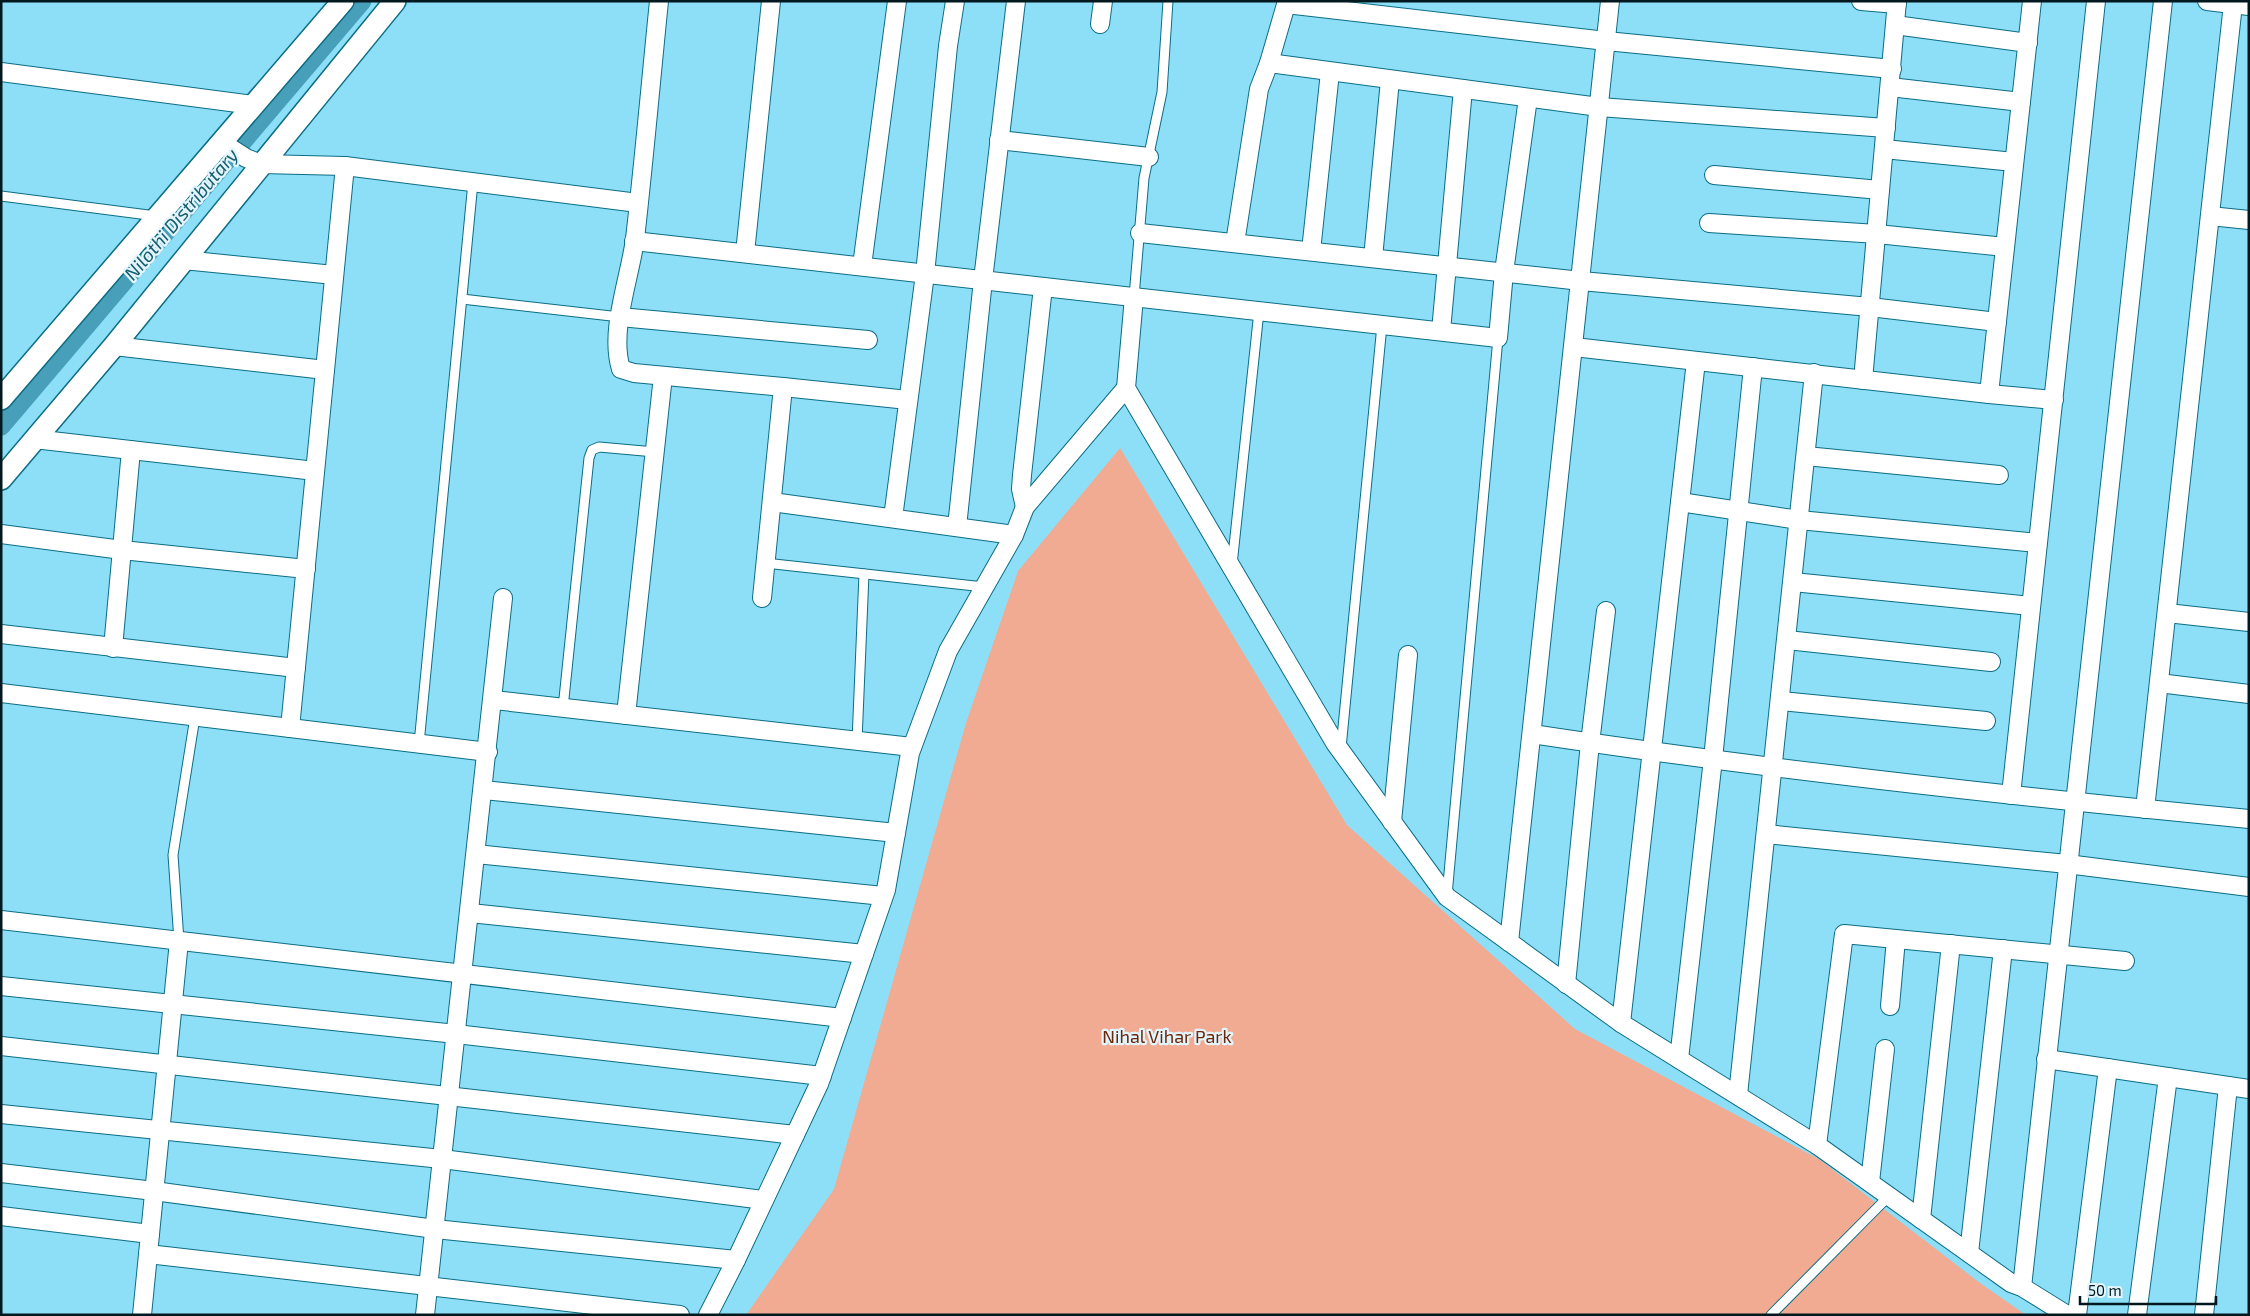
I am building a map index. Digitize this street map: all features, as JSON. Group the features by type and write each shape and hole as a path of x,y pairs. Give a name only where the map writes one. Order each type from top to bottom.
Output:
{"street":[{"path":"1,400 159,216 226,143 252,105 343,1"},
{"path":"1,480 114,346 183,260 253,161 394,1"},
{"path":"660,1 634,241 620,317 617,356 621,369 663,376 908,400"},
{"path":"746,253 771,1"},
{"path":"862,266 898,1"},
{"path":"892,518 926,274 948,46 955,1"},
{"path":"956,527 1016,1"},
{"path":"1100,24 1103,1"},
{"path":"1509,942 1610,1"},
{"path":"1861,1 1897,3 1863,380"},
{"path":"1989,394 2032,1"},
{"path":"2011,795 2096,1"},
{"path":"2022,1287 2163,1"},
{"path":"2145,809 2210,216 2241,5 2207,1"},
{"path":"1235,243 1259,89 1270,63 1287,3 1606,41 1892,69"},
{"path":"1895,25 2028,43"},
{"path":"1270,63 1599,106 1886,128"},
{"path":"1,72 252,105"},
{"path":"1311,251 1330,72"},
{"path":"1373,258 1390,80"},
{"path":"1890,87 2021,102"},
{"path":"1441,331 1463,89"},
{"path":"634,241 1498,338 1504,272 1528,98"},
{"path":"1000,140 1149,157"},
{"path":"226,143 253,161 345,166 638,203"},
{"path":"1884,149 2014,162"},
{"path":"290,728 345,166"},
{"path":"1714,175 1880,190"},
{"path":"2210,216 2249,220"},
{"path":"1709,223 1876,234 2005,247"},
{"path":"1140,233 1581,281 1870,307 1997,322"},
{"path":"183,260 334,275"},
{"path":"1026,506 1021,489 1022,475 1043,287"},
{"path":"708,1315 736,1260 822,1076 884,896 912,747 948,651 1014,535 1026,506 1126,388 1134,298"},
{"path":"620,317 868,340"},
{"path":"114,346 325,370"},
{"path":"1574,347 2054,400"},
{"path":"1620,1023 1696,361"},
{"path":"1679,1059 1714,759 1753,367"},
{"path":"1738,1095 1781,701 1814,373"},
{"path":"626,715 663,376"},
{"path":"762,598 783,387"},
{"path":"1126,388 1340,751 1447,897 1620,1023 1817,1145 2012,1283 2022,1287 2067,1315"},
{"path":"34,439 315,471"},
{"path":"113,648 131,450"},
{"path":"1806,456 1999,475"},
{"path":"772,502 1014,535"},
{"path":"1680,502 1799,520 2038,543"},
{"path":"1,534 122,550 306,569"},
{"path":"1793,582 2032,606"},
{"path":"425,1315 494,700 503,598"},
{"path":"1566,984 1590,743 1606,611"},
{"path":"2167,613 2249,622"},
{"path":"1,634 296,668"},
{"path":"1787,640 1991,662"},
{"path":"1392,822 1408,655"},
{"path":"2159,683 2249,694"},
{"path":"1,693 488,752"},
{"path":"494,700 912,747"},
{"path":"1781,701 1986,721"},
{"path":"1532,734 1774,767 2074,802 2249,819"},
{"path":"484,790 896,833"},
{"path":"1766,834 2067,864 2249,886"},
{"path":"476,854 884,896"},
{"path":"470,913 864,954"},
{"path":"1,920 842,1018"},
{"path":"1817,1145 1844,934 2125,961"},
{"path":"1890,1006 1896,939"},
{"path":"142,1315 179,941"},
{"path":"1921,1219 1950,944"},
{"path":"1968,1253 2003,949"},
{"path":"1,986 456,1034 822,1076"},
{"path":"1,1046 795,1135"},
{"path":"1870,1182 1884,1049"},
{"path":"2046,1059 2249,1089"},
{"path":"2077,1315 2108,1068"},
{"path":"2138,1315 2168,1077"},
{"path":"2204,1315 2228,1086"},
{"path":"1,1114 442,1159 764,1200"},
{"path":"1,1173 154,1191 435,1229 736,1260"},
{"path":"1,1216 150,1234"},
{"path":"148,1254 680,1315"}],"lane":[{"path":"1134,298 1144,178 1162,92 1168,1"},
{"path":"419,744 473,182"},
{"path":"1,196 159,216"},
{"path":"462,298 620,317"},
{"path":"1232,568 1259,311"},
{"path":"1340,751 1382,325"},
{"path":"1447,897 1498,338"},
{"path":"563,708 589,458 592,450 599,447 655,452"},
{"path":"766,563 984,587"},
{"path":"857,741 864,574"},
{"path":"179,941 173,855 195,717"},
{"path":"1771,1315 1889,1196"}],"green space":[{"name":"Nihal Vihar Park","path":"1120,448 1347,825 1575,1029 1819,1159 1980,1283 2026,1315 746,1315 834,1189 966,723 1018,571"}],"waterway":[{"name":"Nilothi Distributary","path":"1,426 362,1"}]}
